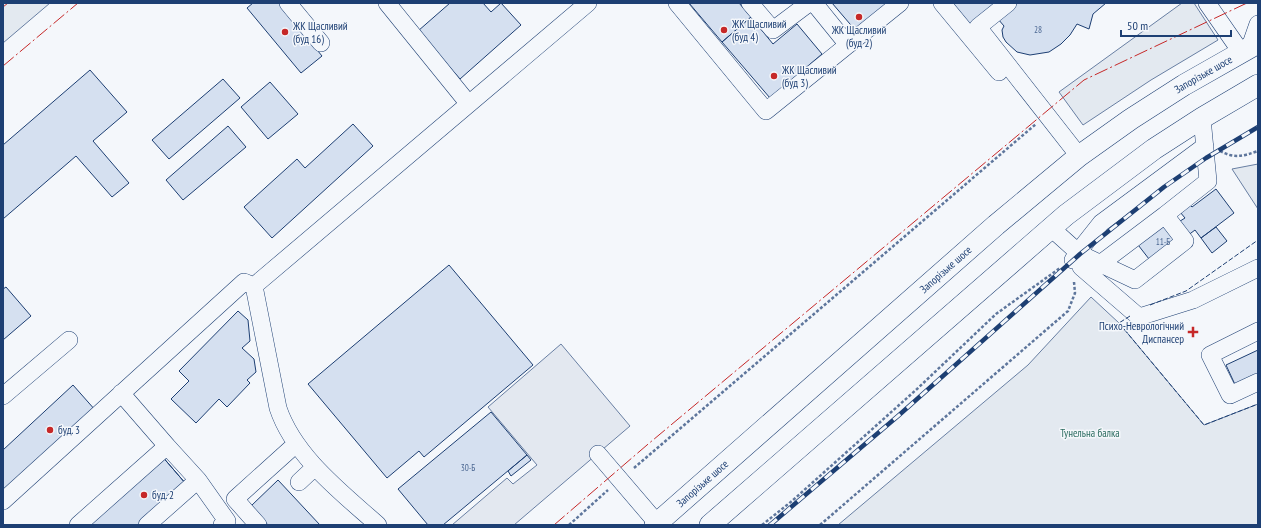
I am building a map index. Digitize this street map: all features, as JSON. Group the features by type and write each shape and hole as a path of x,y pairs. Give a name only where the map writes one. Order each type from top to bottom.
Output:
{"main road":[{"name":"Запорізьке шосе","path":"656,524 996,225 1079,156 1130,119 1184,85 1250,48"},
{"path":"710,525 1051,228 1148,153 1202,118 1258,85"}],"street":[{"path":"288,3 321,43"},
{"path":"387,3 468,103"},
{"path":"254,286 587,3"},
{"path":"677,3 766,111 900,3"},
{"path":"750,3 773,30 809,3"},
{"path":"814,3 848,45"},
{"path":"942,3 1029,109 1045,125 1061,132"},
{"path":"1008,3 978,27 1079,156"},
{"path":"1207,3 1250,48 1258,24"},
{"path":"1100,264 1208,181 1202,118"},
{"path":"1077,255 1101,223 1205,146"},
{"path":"1051,228 1077,255 1135,280 1185,240 1165,215"},
{"path":"1077,255 1081,267 1139,317 1193,300 1258,268"},
{"path":"3,501 244,282 254,286"},
{"path":"254,286 278,408 282,421 296,444 315,467 375,524"},
{"path":"1258,331 1210,355 1230,395 1258,382"},
{"path":"3,396 69,340"},
{"path":"121,393 198,480 227,521 222,525"},
{"path":"258,525 235,499 296,444"},
{"path":"78,525 167,446"},
{"path":"598,454 656,524"},
{"path":"299,482 315,467"},
{"path":"148,525 198,480"}],"path":[{"path":"634,468 1038,122"},
{"path":"1205,146 1210,145 1229,155 1242,156 1258,152"},
{"path":"762,525 792,501 996,314 1077,255"},
{"path":"820,525 1068,311 1075,293 1073,272 1077,255"},
{"path":"569,525 609,490"}],"green space":[{"path":"3,3 50,3 3,43"},
{"path":"1182,3 1194,3 1218,40 1151,80 1083,125 1059,92"},
{"path":"1258,164 1258,209 1232,169"},
{"name":"Тунельна балка","path":"1091,297 1119,323 1204,425 1258,404 1258,525 838,525 1028,365"}],"shaded area":[{"path":"561,344 630,426 514,525 452,525 507,478 513,484 537,465 488,407"}],"building":[{"name":"ЖК Щасливий (буд 16)","path":"253,3 279,3 322,56 301,73 247,8"},
{"path":"450,3 483,3 491,12 501,3 521,25 460,79 418,31"},
{"name":"ЖК Щасливий (буд 4)","path":"689,3 739,3 751,17 722,42"},
{"name":"ЖК Щасливий (буд 2)","path":"832,3 889,3 856,31"},
{"path":"942,3 995,3 964,29"},
{"path":"1018,3 1106,3 1093,14 1089,29 1077,24 1070,35 1061,44 1049,52 1030,55 1017,52 1006,42 1003,37 1002,30 1004,26 998,19"},
{"name":"ЖК Щасливий (буд 3)","path":"751,17 773,44 797,24 822,54 770,98 722,42"},
{"path":"90,70 127,112 93,141 129,183 112,197 76,156 3,219 3,145"},
{"path":"223,79 240,98 169,159 152,140"},
{"path":"270,82 298,114 268,139 241,107"},
{"path":"353,124 373,146 272,238 244,207 297,159 305,168"},
{"path":"228,126 246,147 183,200 166,180"},
{"path":"1216,189 1234,213 1201,238 1195,230 1187,236 1177,223 1185,218 1180,212 1190,205 1192,207"},
{"path":"1170,214 1191,241 1156,268 1135,241"},
{"path":"1216,227 1227,241 1212,253 1201,238"},
{"path":"449,265 533,365 424,457 419,451 387,478 308,384"},
{"path":"6,287 31,316 3,340 3,289"},
{"path":"238,311 248,320 250,341 242,348 254,359 256,372 247,380 250,383 227,407 219,399 196,423 171,399 189,381 179,371"},
{"path":"1258,350 1258,381 1238,391 1226,365"},
{"name":"буд. 3","path":"73,385 96,411 3,496 3,450"},
{"path":"491,412 527,455 443,525 428,525 398,489"},
{"name":"буд. 2","path":"161,455 186,484 140,525 83,525"},
{"name":"буд. 2","path":"161,455 186,484 140,525 83,525"},
{"path":"527,455 531,460 511,476 508,471"},
{"path":"278,480 320,525 268,525 251,506"}],"railway":[{"path":"770,525 898,416 1080,254 1164,187 1206,158 1258,127"}],"fence":[{"path":"1150,305 1186,291 1258,240"},
{"path":"1130,316 1119,323 1204,425 1258,404"}],"power":[{"path":"3,7 8,3"},
{"path":"3,66 78,3"},
{"path":"554,525 647,445 1084,80 1247,3"}],"place":[{"name":"ЖК Щасливий (буд 2)","path":"859,17"},
{"name":"ЖК Щасливий (буд 4)","path":"724,30"},
{"name":"ЖК Щасливий (буд 16)","path":"285,32"},
{"name":"ЖК Щасливий (буд 3)","path":"774,76"},
{"name":"Психо-Неврологічний Диспансер","path":"1193,332"},
{"name":"буд. 3","path":"50,430"},
{"name":"буд. 2","path":"144,495"}]}
